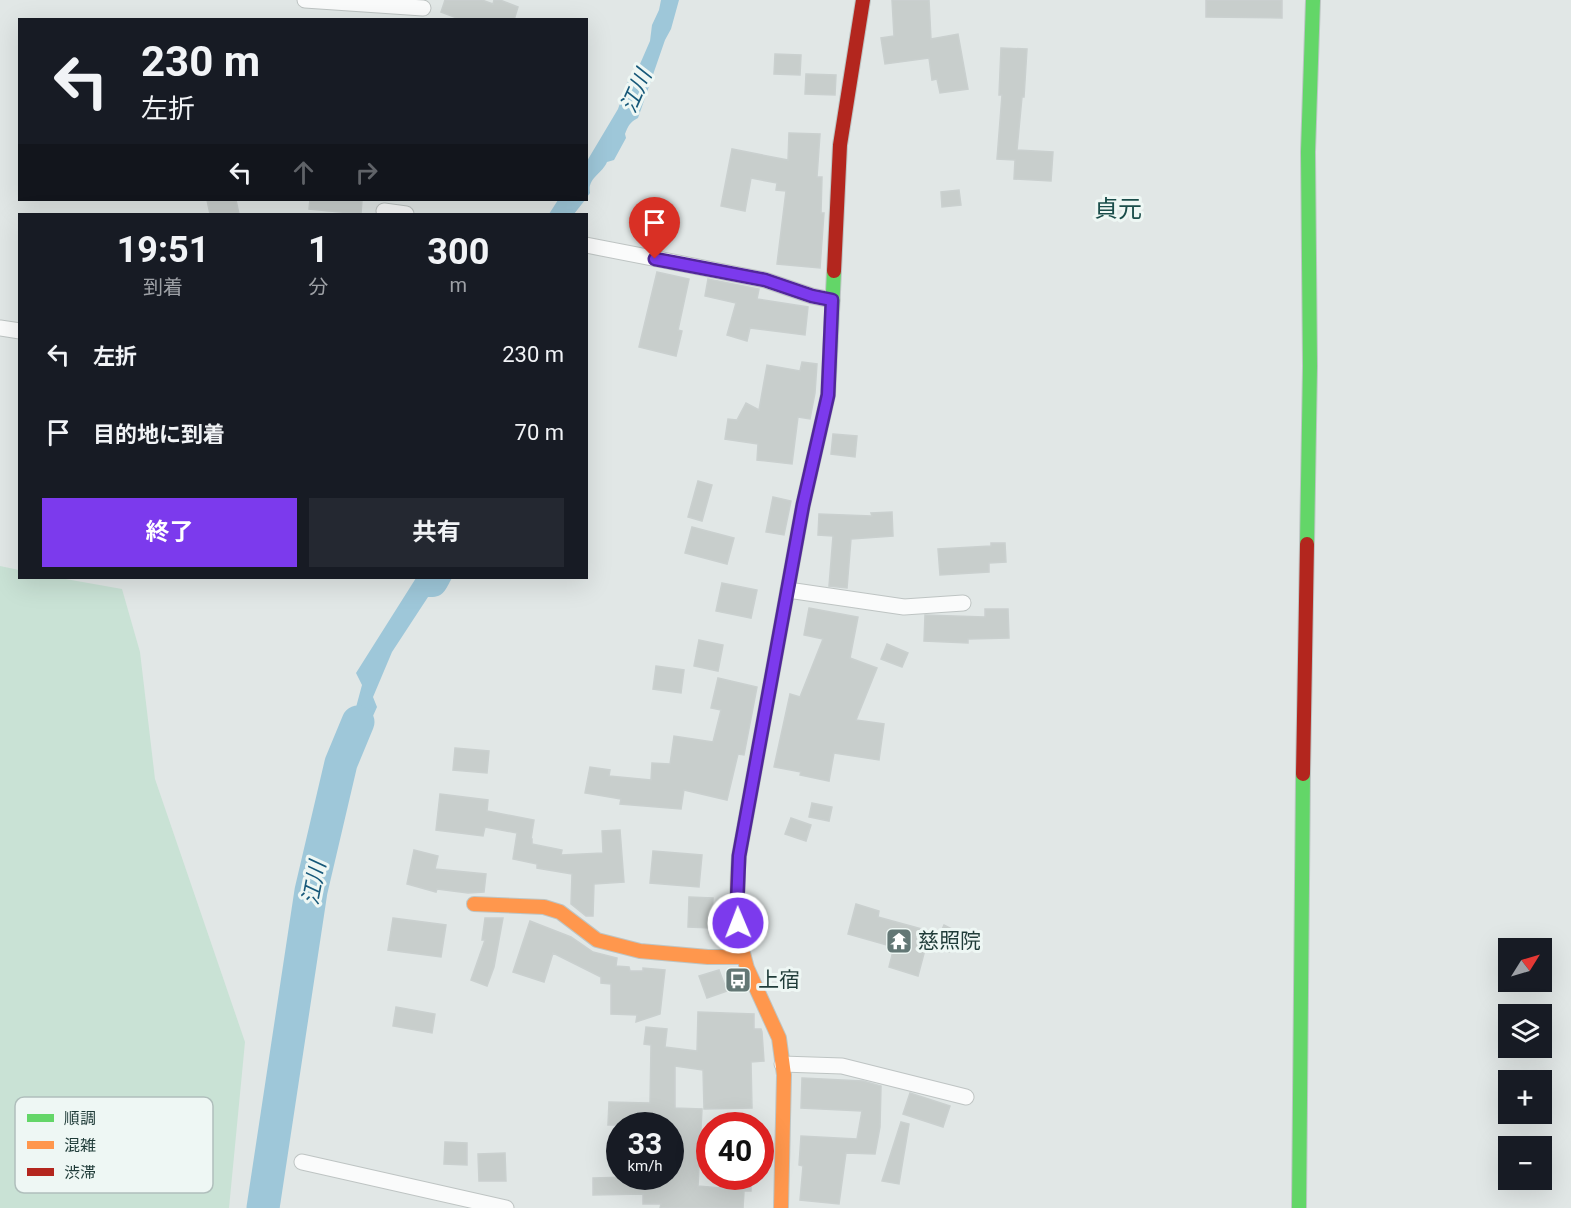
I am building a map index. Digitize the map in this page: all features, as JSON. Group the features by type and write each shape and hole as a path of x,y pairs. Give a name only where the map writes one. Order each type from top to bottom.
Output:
{"street":[{"path":"305,0 423,9"},
{"path":"781,1208 784,1075 778,1038 744,957 740,942 737,905 739,856 803,505 828,395 840,145 863,0"},
{"path":"1299,1208 1300,920 1310,366 1308,152 1313,0"},
{"path":"384,208 402,213"},
{"path":"588,246 765,280 812,296 832,300"},
{"path":"0,328 18,332"},
{"path":"788,590 904,607 963,603"},
{"path":"474,904 544,907 560,912 597,940 640,951 708,957 744,957"},
{"path":"782,1064 842,1066 966,1097"},
{"path":"302,1162 506,1208"}],"green space":[{"path":"0,566 18,570 18,579 66,579 122,589 140,652 155,779 245,1042 229,1208 0,1208"}],"water":[{"path":"661,0 679,0 671,29 665,40 638,118 628,126 626,138 614,160 607,162 593,180 588,196 588,159 618,109 627,83 635,75 650,41 652,25"},
{"path":"557,201 584,201 575,213 550,213"},
{"path":"415,579 452,579 441,595 428,597 392,652 373,697 377,707 356,754 349,754 341,763 362,685 356,673"}],"building":[{"path":"445,0 482,0 493,4 494,0 500,0 518,7 515,18 457,18 441,12"},
{"path":"892,0 929,0 931,39 958,34 968,89 940,93 937,79 932,80 929,58 885,64 881,38 894,36"},
{"path":"1206,0 1282,0 1282,18 1206,17"},
{"path":"1001,48 1027,49 1017,150 1053,152 1051,181 1014,179 1015,160 997,159 1002,95 999,95"},
{"path":"775,54 801,55 800,75 774,74"},
{"path":"806,74 836,75 835,95 805,94"},
{"path":"789,133 820,134 817,177 822,177 821,213 824,213 820,268 777,264 786,191 776,190 777,183 751,178 745,211 721,206 732,149 788,160"},
{"path":"959,190 961,205 942,207 941,192"},
{"path":"207,201 236,201 239,213 210,213"},
{"path":"310,201 362,201 361,213 309,209"},
{"path":"657,272 689,279 678,330 682,331 676,356 639,347"},
{"path":"708,279 759,289 757,299 808,307 805,335 750,328 747,341 727,335 736,303 705,296"},
{"path":"802,362 817,364 815,393 810,419 798,417 792,464 757,460 758,444 725,439 728,419 737,420 746,403 759,410 767,365 800,371"},
{"path":"833,434 857,436 855,457 831,454"},
{"path":"698,481 712,485 702,521 688,517"},
{"path":"773,497 791,501 784,535 766,532"},
{"path":"892,512 893,536 851,539 847,588 829,586 833,536 818,535 819,514 872,516 871,513"},
{"path":"692,527 734,538 727,564 685,553"},
{"path":"991,543 1005,543 1006,562 989,563 989,572 940,575 938,549 991,546"},
{"path":"722,583 757,590 751,618 716,611"},
{"path":"809,608 858,617 850,658 877,668 856,720 884,724 879,760 834,753 829,781 800,775 801,772 774,767 790,694 800,697 823,639 804,635"},
{"path":"985,609 1008,609 1009,638 968,639 968,643 924,641 925,615 985,617"},
{"path":"699,640 723,645 718,671 694,666"},
{"path":"887,644 908,653 902,667 881,659"},
{"path":"656,666 684,670 681,693 653,689"},
{"path":"718,678 757,687 744,755 738,754 727,800 684,790 681,809 620,804 621,799 585,793 590,767 610,770 609,776 651,780 652,763 670,764 674,736 713,742 721,710 711,708"},
{"path":"455,748 489,751 487,773 453,770"},
{"path":"440,794 488,800 487,811 534,820 532,844 562,850 561,855 603,853 602,831 620,830 624,882 594,884 593,916 586,916 571,904 572,874 537,868 537,864 513,859 517,833 485,827 483,836 436,830"},
{"path":"812,803 832,807 829,821 809,817"},
{"path":"791,818 811,825 806,841 785,834"},
{"path":"414,850 438,856 435,869 486,874 484,892 468,893 437,889 436,892 407,884"},
{"path":"653,851 702,855 699,887 650,883"},
{"path":"689,897 713,898 711,928 688,927"},
{"name":"慈照院","path":"856,904 879,911 878,917 940,934 944,925 958,932 949,952 927,942 918,976 889,967 894,947 848,934"},
{"path":"393,918 446,925 441,957 388,950"},
{"path":"485,918 503,918 494,967 487,986 471,980 485,940 482,940"},
{"path":"530,921 571,937 593,952 617,958 616,966 629,967 630,971 643,971 643,968 665,970 660,1014 636,1022 637,1015 611,1014 611,984 601,983 601,977 553,953 544,982 513,972"},
{"path":"719,970 727,991 707,998 699,976"},
{"path":"396,1007 435,1014 432,1033 393,1026"},
{"path":"698,1012 754,1014 754,1029 761,1029 762,1032 764,1061 751,1062 752,1108 704,1109 703,1070 675,1066 675,1108 702,1109 702,1112 696,1112 696,1190 751,1190 744,1191 743,1208 660,1208 661,1204 643,1204 643,1194 593,1195 593,1178 606,1178 606,1190 684,1190 684,1112 609,1112 609,1102 650,1103 651,1045 644,1044 646,1027 667,1029 665,1047 697,1051"},
{"path":"802,1078 863,1081 881,1086 880,1127 875,1154 846,1153 839,1204 800,1200 803,1166 799,1165 801,1136 857,1139 862,1111 801,1108"},
{"path":"910,1093 950,1106 943,1127 903,1114"},
{"path":"901,1122 909,1124 899,1184 882,1181"},
{"path":"445,1142 467,1143 467,1165 444,1164"},
{"path":"505,1153 506,1181 479,1181 478,1154"}],"waterway":[{"name":"江川","path":"263,1208 311,891 341,763 358,722"}],"traffic: fast":[{"path":"1307,544 1310,366 1308,152 1313,0"},
{"path":"738,870 803,505 828,395 834,271"},
{"path":"1299,1208 1303,774"}],"traffic: slow":[{"path":"738,870 737,905 740,942 747,968 779,1038 784,1075 781,1208"},
{"path":"474,904 544,907 560,912 597,940 640,951 708,957 744,957"}],"traffic: jam":[{"path":"834,271 840,145 863,0"},
{"path":"1303,774 1307,544"}],"place":[{"name":"慈照院","path":"899,941"},
{"name":"上宿","path":"738,980"}],"district":[{"name":"貞元","path":"1118,209"}],"route":[{"path":"655,259 765,280 812,296 832,300 828,395 803,505 739,856 738,923"}]}
